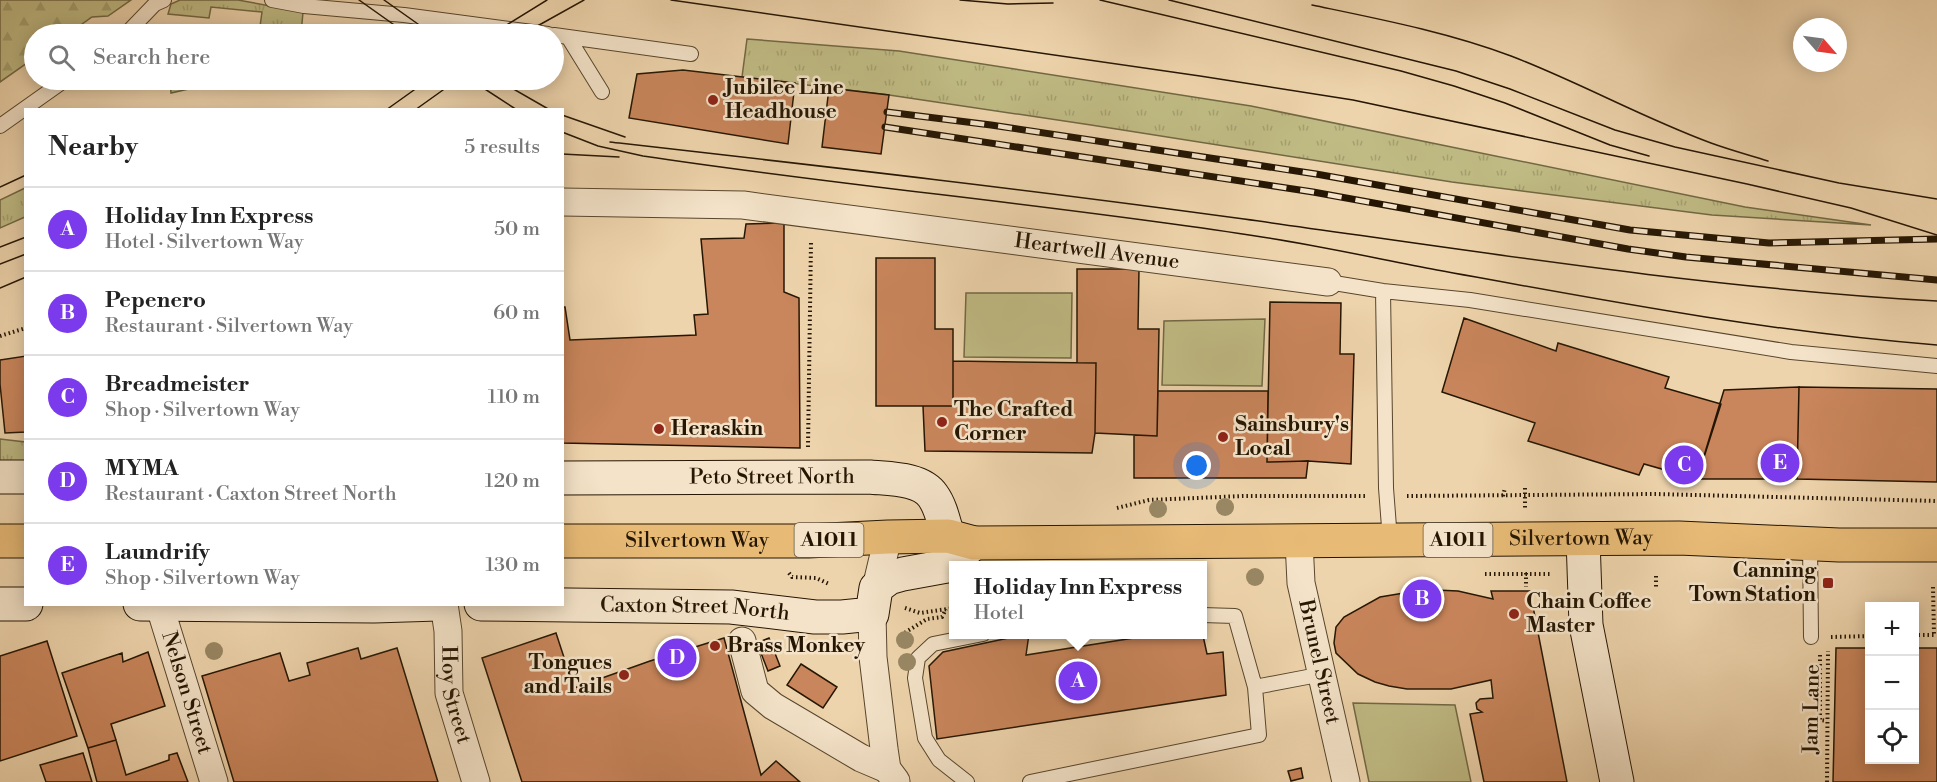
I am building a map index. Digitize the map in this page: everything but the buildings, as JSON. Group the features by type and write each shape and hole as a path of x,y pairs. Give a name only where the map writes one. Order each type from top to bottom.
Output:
{"main road":[{"name":"Silvertown Way","path":"564,541 808,541 888,537 961,540 1679,538 1810,544 1937,545"},
{"path":"0,541 24,541"}],"street":[{"name":"Heartwell Avenue","path":"564,202 743,205 1328,282"},
{"name":"Peto Street North","path":"564,478 808,467 907,481 923,487 932,495 961,540"},
{"path":"0,477 24,477"},
{"path":"888,537 882,602 873,657 893,778"},
{"path":"1583,539 1586,625 1617,782"},
{"path":"950,561 961,540"},
{"name":"Brunel Street","path":"1299,540 1301,583 1346,782"},
{"path":"882,602 889,578 947,566 949,562"},
{"name":"Caxton Street North","path":"564,605 731,608 833,617 882,602"},
{"path":"0,604 24,604"},
{"name":"Nelson Street","path":"160,606 214,782"},
{"name":"Hoy Street","path":"444,606 448,632 449,693 476,782"},
{"path":"742,641 755,691 773,706 893,778"}],"lane":[{"path":"136,24 155,4 164,0"},
{"path":"272,0 304,6 473,24"},
{"path":"564,36 691,54"},
{"path":"564,40 602,92"},
{"path":"25,108 51,90"},
{"path":"0,126 24,109"},
{"name":"Heartwell Avenue","path":"1328,282 1383,291 1470,300 1791,352 1937,366"},
{"path":"1383,291 1386,488 1390,540"},
{"path":"1810,544 1811,637"},
{"path":"1030,782 1259,735 1255,687 1235,616 1207,615"},
{"path":"958,639 933,644 918,658 915,678 925,738 939,760 967,782"},
{"path":"1255,687 1323,674"}],"path":[{"path":"808,467 811,215"},
{"path":"0,336 24,329"},
{"path":"1503,496 1505,488"},
{"path":"1544,489 1549,495"},
{"path":"1656,576 1656,587"},
{"path":"792,577 807,578"},
{"path":"1525,580 1526,587"},
{"path":"1919,635 1936,635 1933,587"},
{"path":"882,602 920,613 949,609"},
{"path":"1613,608 1628,608"},
{"path":"942,617 946,609"},
{"name":"Jam Lane","path":"1827,782 1828,637 1865,636"}],"green space":[{"path":"0,0 131,0 108,16 92,17 82,24 24,24 24,65 0,82"},
{"path":"180,0 238,0 303,12 302,24 260,24 262,12 211,7 209,18 168,14 171,4"},
{"path":"747,39 899,51 1251,106 1745,207 1871,225 1712,215 1452,182 889,95 742,77"},
{"path":"24,188 24,217 0,228 0,200"},
{"path":"966,293 1072,293 1071,358 964,357"},
{"path":"1265,319 1262,386 1162,385 1164,321"},
{"path":"0,439 24,442 24,466 0,466"},
{"path":"1353,703 1455,705 1471,782 1369,782"}],"tram line":[{"path":"359,0 393,24"},
{"path":"384,0 418,24"},
{"path":"508,24 547,0"},
{"path":"541,24 584,0"},
{"path":"671,0 1353,100 1851,208 1937,235"},
{"path":"960,0 1008,4 1053,3"},
{"path":"1100,0 1401,71 1454,86 1505,103 1610,145 1649,156"},
{"path":"1169,0 1456,71 1510,89 1615,130 1675,147 1839,183 1937,199"},
{"path":"1312,5 1413,27 1487,47 1536,66 1661,123 1718,146 1768,161"},
{"path":"389,108 414,90"},
{"path":"418,108 443,90"},
{"path":"486,90 514,108"},
{"path":"515,90 547,108"},
{"path":"564,116 625,137"},
{"path":"564,133 598,146 643,156 1262,237 1686,314 1811,332 1937,345"},
{"path":"610,142 1086,198 1676,278 1937,301"},
{"path":"564,154 619,157"},
{"path":"0,187 24,176"},
{"path":"0,247 24,238"},
{"path":"0,264 24,255"},
{"path":"0,288 24,278"}],"railway":[{"path":"887,112 991,125 1316,174 1630,230 1769,243 1937,239"},
{"path":"885,127 1313,192 1628,249 1686,257 1937,280"}],"place":[{"name":"Jubilee Line Headhouse","path":"713,100"},
{"name":"The Crafted Corner","path":"942,422"},
{"name":"Heraskin","path":"659,429"},
{"name":"Sainsbury's Local","path":"1223,437"},
{"name":"Laundrify","path":"1780,463"},
{"name":"Breadmeister","path":"1684,465"},
{"name":"Canning Town Station","path":"1828,583"},
{"name":"Pepenero","path":"1422,599"},
{"name":"Chain Coffee Master","path":"1514,614"},
{"name":"Brass Monkey","path":"715,646"},
{"name":"MYMA","path":"677,658"},
{"name":"Tongues and Tails","path":"624,675"},
{"name":"Holiday Inn Express","path":"1078,681"}]}
